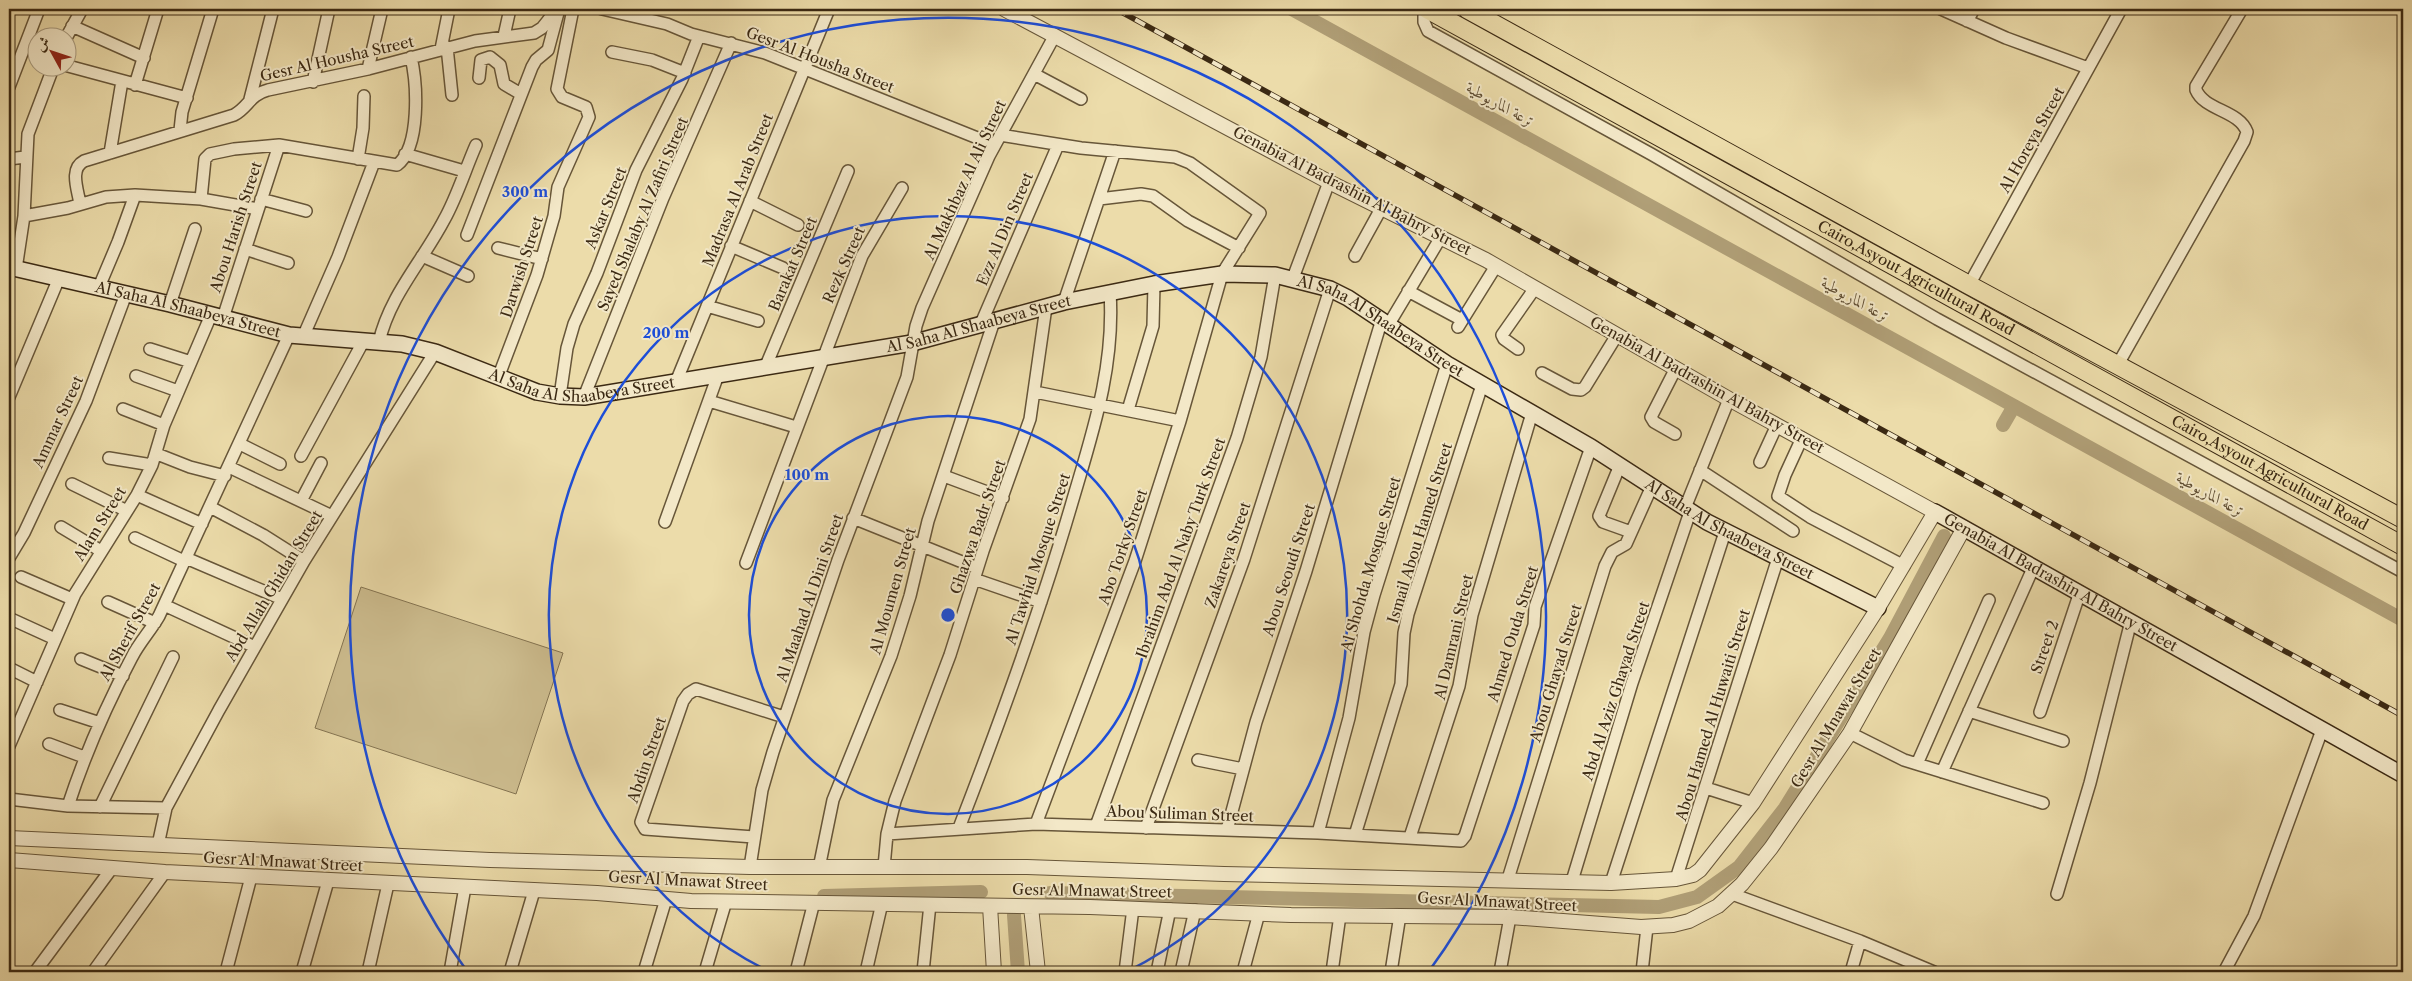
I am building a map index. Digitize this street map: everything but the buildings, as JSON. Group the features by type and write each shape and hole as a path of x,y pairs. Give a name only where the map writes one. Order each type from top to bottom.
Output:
{"highway":[{"name":"Cairo,Asyout Agricultural Road","path":"1426,9 2403,546"},
{"name":"Cairo,Asyout Agricultural Road","path":"1467,9 1969,286 2403,519"}],"main road":[{"name":"Al Saha Al Shaabeya Street","path":"13,268 170,304 296,336 402,344 435,352 537,392 560,396 584,397 912,343 1064,302 1154,284 1222,274 1275,275 1293,278 1330,289 1385,322 1447,364 1591,447 1725,532 1878,608"},
{"name":"Genabia Al Badrashin Al Bahry Street","path":"1935,512 2403,775"}],"street":[{"path":"9,87 39,9"},
{"path":"82,9 72,26 144,58"},
{"path":"136,86 158,9"},
{"path":"180,130 180,122 213,9"},
{"path":"250,99 273,9"},
{"path":"314,82 329,9"},
{"path":"368,69 382,9"},
{"path":"449,9 444,48 452,95"},
{"path":"504,36 510,9"},
{"path":"467,235 533,64 548,50 558,9"},
{"name":"Gesr Al Housha Street","path":"80,204 76,168 84,161 234,114 244,108 250,99 268,90 314,82 444,48 539,31 558,9"},
{"name":"Darwish Street","path":"498,378 524,313 542,259 554,216 558,187 589,117 586,107 562,97 557,89 573,9"},
{"name":"Gesr Al Housha Street","path":"602,9 667,24 699,36 731,43 804,68 995,145"},
{"name":"Madrasa Al Arab Street","path":"676,382 829,9"},
{"name":"Genabia Al Badrashin Al Bahry Street","path":"1004,9 1329,182 1496,266 1728,399 1935,512"},
{"path":"1426,9 1424,22 1428,30 1650,154 1938,319 2403,572"},
{"path":"1941,9 2006,38 2088,68"},
{"path":"1967,21 1974,9"},
{"name":"Al Horeya Street","path":"1969,286 2121,9"},
{"path":"2117,366 2244,141 2247,132 2241,122 2204,100 2196,90 2196,86 2242,9"},
{"name":"Al Makhbaz Al Ali Street","path":"912,343 922,308 995,145 1055,35"},
{"name":"Askar Street","path":"560,396 567,348 574,324 597,273 636,170 656,134 685,73 699,36"},
{"name":"Sayed Shalaby Al Zafiri Street","path":"584,397 664,198 731,43"},
{"path":"612,52 652,60 685,73"},
{"path":"201,199 203,166 207,156 248,147 279,145 398,165 405,154 411,136 416,103 415,76 411,57"},
{"path":"478,78 480,60 490,58 500,65 504,84 521,94"},
{"path":"78,69 136,86 187,98"},
{"path":"1034,74 1081,100"},
{"path":"13,268 24,216 25,157 32,119 49,78"},
{"path":"110,153 122,82"},
{"path":"358,159 363,128 364,96"},
{"path":"1000,135 1058,145 1158,154 1183,159 1259,211 1260,214 1222,274"},
{"name":"Abou Harish Street","path":"217,316 245,250 279,145"},
{"path":"379,342 383,324 393,302 445,219 476,145"},
{"name":"Ezz Al Din Street","path":"987,323 1058,145"},
{"path":"1064,302 1115,151"},
{"path":"405,154 464,171"},
{"path":"9,158 25,157"},
{"name":"Al Sherif Street","path":"68,806 84,756 123,676 136,650 155,623 240,444 338,258 374,162"},
{"name":"Barakat Street","path":"765,368 848,171"},
{"path":"1293,278 1329,182"},
{"name":"Rezk Street","path":"746,563 862,256 902,188"},
{"path":"1099,198 1141,194 1152,196 1188,221 1239,248"},
{"path":"24,216 106,197 135,195 260,204 306,211"},
{"path":"99,288 135,195"},
{"path":"750,201 798,225"},
{"path":"1355,256 1382,207"},
{"path":"170,304 195,229"},
{"name":"Abou Seoudi Street","path":"1227,830 1243,769 1385,322 1408,291 1441,237"},
{"path":"731,246 783,268"},
{"path":"498,248 542,259"},
{"path":"245,250 288,263"},
{"path":"422,256 468,276"},
{"path":"1408,291 1460,323 1496,266"},
{"name":"Abo Torky Street","path":"1036,824 1135,561 1180,421 1222,274"},
{"name":"Ibrahim Abd Al Naby Turk Street","path":"1096,826 1237,438 1261,357 1275,275"},
{"path":"9,397 59,278"},
{"path":"1128,410 1153,326 1154,284"},
{"path":"1518,349 1504,339 1502,335 1535,288"},
{"name":"Zakareya Street","path":"1146,828 1244,559 1330,289"},
{"name":"Al Tawhid Mosque Street","path":"959,828 1009,695 1041,602 1100,405 1110,348 1110,292"},
{"name":"Ammar Street","path":"9,558 24,532 86,401 126,294"},
{"path":"707,306 758,321"},
{"name":"Ghazwa Badr Street","path":"884,866 887,834 895,801 950,656 976,574 1030,419 1036,392 1046,307"},
{"name":"Alam Street","path":"9,746 72,599 137,495 154,459 164,424 191,362 217,316"},
{"name":"Al Moumen Street","path":"819,868 833,800 890,656 944,476 987,323"},
{"path":"1542,373 1572,389 1581,390 1585,387 1617,335"},
{"path":"301,456 363,342"},
{"name":"Al Maahad Al Dini Street","path":"750,867 762,790 784,717 853,518 907,377 912,343"},
{"path":"150,349 191,362"},
{"name":"Abd Allah Ghidan Street","path":"158,845 166,808 255,647 304,561 435,352"},
{"name":"Al Shohda Mosque Street","path":"1318,833 1349,718 1362,646 1374,595 1447,364"},
{"path":"1675,434 1654,422 1651,417 1676,368"},
{"path":"665,522 718,375"},
{"path":"136,376 178,392"},
{"name":"Ismail Abou Hamed Street","path":"1355,834 1401,684 1404,633 1408,614 1482,385"},
{"path":"1036,392 1180,421"},
{"name":"Abd Al Aziz Ghayad Street","path":"1572,880 1700,470 1728,399"},
{"path":"709,401 796,427"},
{"path":"124,409 164,424"},
{"name":"Al Damrani Street","path":"1410,837 1461,681 1472,615 1532,413"},
{"path":"1760,462 1778,425"},
{"path":"1802,438 1785,475 1778,496 1810,517 1904,566"},
{"path":"240,444 280,464"},
{"name":"Ahmed Ouda Street","path":"1466,831 1534,625 1535,607 1591,447"},
{"path":"109,458 154,459 190,467 227,471 302,501 332,516"},
{"path":"302,501 322,463"},
{"path":"1620,465 1599,516 1604,522 1632,532"},
{"path":"1700,470 1793,530"},
{"path":"944,476 1003,498"},
{"path":"72,484 127,511"},
{"name":"Abou Ghayad Street","path":"1508,879 1605,566 1612,552 1624,546 1652,486"},
{"path":"137,495 202,524"},
{"path":"210,507 263,535 304,561"},
{"name":"Gesr Al Mnawat Street","path":"9,838 490,860 750,867 1027,867 1224,874 1572,880 1611,883 1676,880 1700,870 1753,803 1878,608 1935,512"},
{"path":"853,518 922,546 976,574 1041,602"},
{"path":"61,527 102,551"},
{"name":"Gesr Al Mnawat Street","path":"9,860 165,872 666,899 1133,908 1340,915 1510,917 1647,927 1673,925 1689,921 1718,906 1732,894 1793,818 1850,732 1964,528"},
{"path":"1611,883 1725,532"},
{"path":"135,538 282,599"},
{"name":"Abou Hamed Al Huwaiti Street","path":"1676,880 1778,558"},
{"path":"1942,772 2034,566"},
{"path":"21,577 72,599"},
{"name":"Street 2","path":"2040,712 2080,592"},
{"path":"1917,764 1989,600"},
{"path":"108,602 155,623"},
{"path":"164,605 255,647"},
{"path":"9,618 55,639"},
{"path":"2057,894 2090,783 2131,621"},
{"path":"100,808 173,657"},
{"path":"81,659 123,676"},
{"path":"9,668 37,682"},
{"name":"Abdin Street","path":"754,837 645,829 641,822 683,701 691,691 696,689 784,717"},
{"path":"60,710 100,723"},
{"path":"1969,711 2063,741"},
{"path":"2224,972 2254,916 2322,730"},
{"path":"1850,732 1886,752 1917,764 2043,803"},
{"path":"49,744 84,756"},
{"path":"1198,760 1243,769"},
{"path":"1706,788 1753,803"},
{"path":"9,799 100,808 166,808"},
{"name":"Abou Suliman Street","path":"887,834 1036,824 1355,834 1461,841 1466,831"},
{"path":"35,972 112,868"},
{"path":"93,972 165,872"},
{"path":"226,972 251,877"},
{"path":"302,972 328,880"},
{"path":"368,972 388,884"},
{"path":"450,972 465,887"},
{"path":"510,972 534,891"},
{"path":"1732,894 1860,941 1934,972"},
{"path":"644,972 666,899"},
{"path":"705,972 726,901"},
{"path":"796,972 814,902"},
{"path":"866,972 882,904"},
{"path":"923,972 930,904"},
{"path":"990,906 994,972"},
{"path":"1031,907 1038,972"},
{"path":"1124,972 1133,908"},
{"path":"1157,972 1170,909"},
{"path":"1181,972 1195,910"},
{"path":"1243,972 1259,913"},
{"path":"1332,972 1340,915"},
{"path":"1391,972 1400,915"},
{"path":"1500,972 1510,917"},
{"path":"1642,972 1647,927"},
{"path":"1851,972 1860,941"}],"shaded area":[{"path":"361,587 563,653 516,794 315,728"}],"waterway":[{"name":"ترعة الماريوطية","path":"1292,9 2403,620"},
{"path":"2003,425 2014,406"},
{"path":"1050,893 1659,907 1697,897 1739,867 1785,808 1890,638 1944,536"},
{"path":"824,896 981,892"},
{"path":"1014,915 1018,972"}],"railway":[{"path":"1116,9 2403,716"}]}
